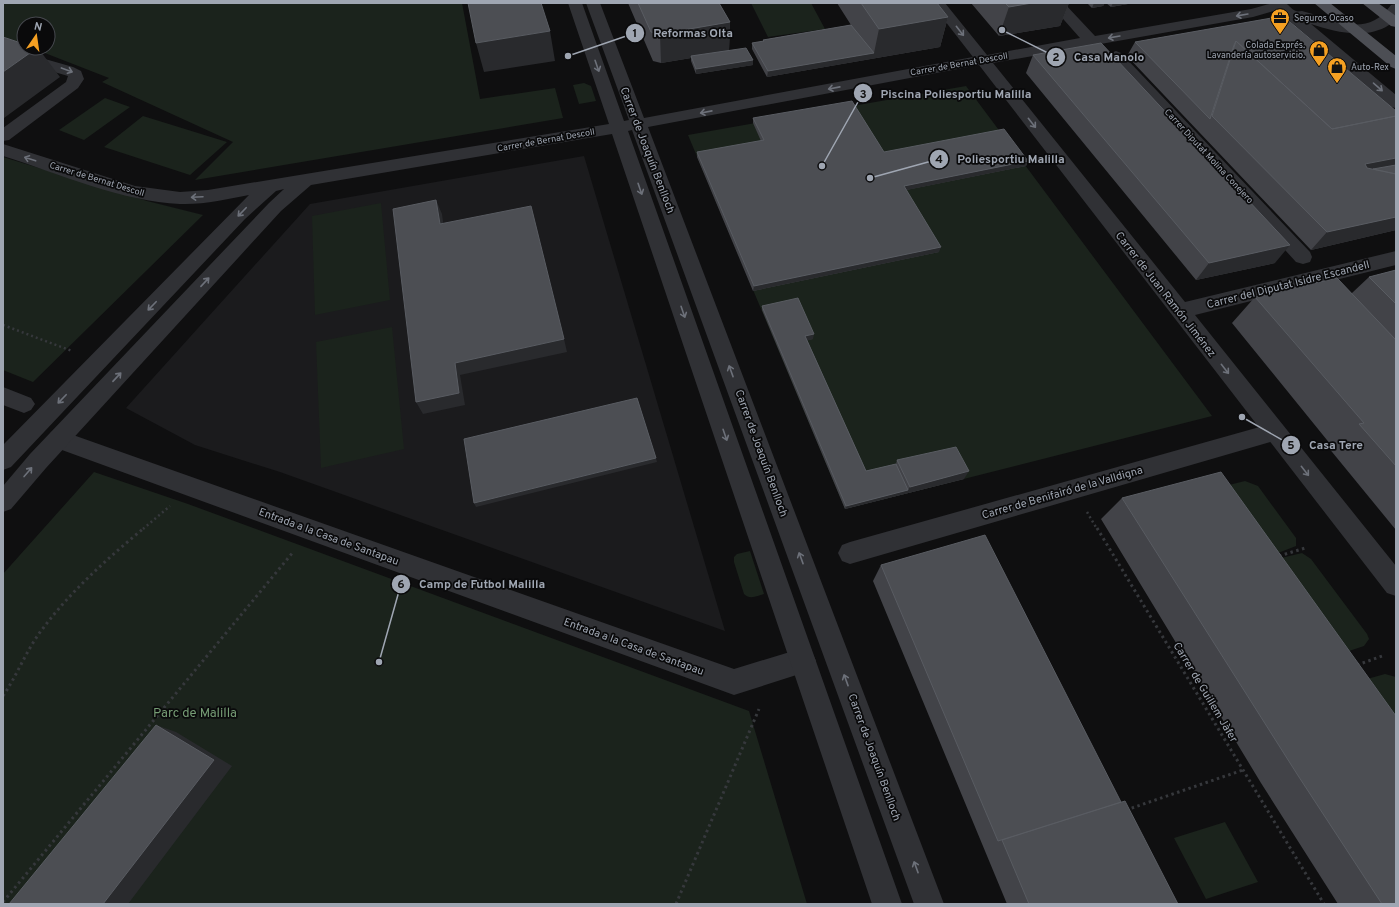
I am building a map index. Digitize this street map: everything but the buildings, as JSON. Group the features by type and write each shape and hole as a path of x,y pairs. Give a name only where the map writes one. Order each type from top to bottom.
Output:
{"main road":[{"path":"1321,3 1396,64"},
{"path":"1369,3 1394,17"}],"street":[{"name":"Carrer de Joaquín Benlloch","path":"575,3 628,125 929,904"},
{"name":"Carrer de Joaquín Benlloch","path":"593,3 628,125 803,661 887,904"},
{"name":"Carrer de Juan Ramón Jiménez","path":"938,3 1274,432 1396,585"},
{"path":"1056,3 1091,41"},
{"name":"Carrer de Bernat Descoll","path":"3,150 134,192 180,198 208,196 305,181 628,125 982,60 1253,13 1280,6"},
{"path":"1280,6 1315,21 1354,29 1375,27 1394,17"},
{"path":"1280,6 1396,102"},
{"path":"3,52 68,70 76,74 76,79 72,86 3,136"},
{"name":"Carrer Diputat Molina Conejero","path":"1116,56 1303,257"},
{"path":"3,502 59,438 275,207 305,181"},
{"path":"3,460 248,206 271,186 279,197 275,207"},
{"name":"Carrer del Diputat Isidre Escandell","path":"1180,311 1396,258"},
{"path":"3,396 24,404"},
{"name":"Carrer de Benifairó de la Valldigna","path":"850,553 1274,432"},
{"name":"Entrada a la Casa de Santapau","path":"59,438 734,682 803,661"}],"path":[{"path":"3,325 76,353"},
{"path":"3,696 43,629 70,598 128,540 193,487"},
{"name":"Carrer de Guillem Jàfer","path":"1073,489 1324,904"},
{"path":"3,902 312,529"},
{"path":"1275,557 1305,548"},
{"path":"1351,667 1385,655"},
{"path":"676,904 760,709"},
{"path":"1120,812 1243,770"}],"shaded area":[{"path":"584,156 725,631 280,472 195,445 126,408 310,204"}],"green space":[{"path":"3,3 462,3 480,99 555,88 563,118 195,180 233,142 102,82 109,78 53,56 56,56 56,16 16,16 16,42 3,37"},
{"path":"751,3 811,3 825,29 768,37"},
{"path":"584,83 591,86 596,101 579,104 573,85"},
{"path":"966,86 1212,416 845,509 688,135"},
{"path":"105,98 130,107 84,140 59,130"},
{"path":"143,116 227,142 190,175 104,147"},
{"path":"3,157 147,201 203,215 33,382 3,370"},
{"path":"381,203 390,300 315,315 312,216"},
{"path":"392,327 404,449 321,468 316,342"},
{"name":"Parc de Malilla","path":"94,472 188,504 749,711 807,904 3,904 3,574"},
{"path":"1245,481 1258,486 1296,538 1296,546 1278,553 1229,485"},
{"path":"750,551 764,594 749,597 744,594 734,562 734,557 737,554"},
{"path":"1302,553 1311,559 1367,634 1369,639 1364,646 1349,651 1281,558"},
{"path":"1385,674 1396,677 1396,735 1367,679"},
{"path":"1225,822 1258,882 1206,899 1174,838"}],"place":[{"name":"Casa Manolo","path":"1002,30"},
{"name":"Seguros Ocaso","path":"1280,35"},
{"name":"Reformas Olta","path":"568,56"},
{"name":"Colada Exprés. Lavandería autoservicio.","path":"1319,67"},
{"name":"Auto-Rex","path":"1337,84"},
{"name":"Piscina Poliesportiu Malilla","path":"822,166"},
{"name":"Poliesportiu Malilla","path":"870,178"},
{"name":"Casa Tere","path":"1242,417"},
{"name":"Camp de Futbol Malilla","path":"379,662"}]}
